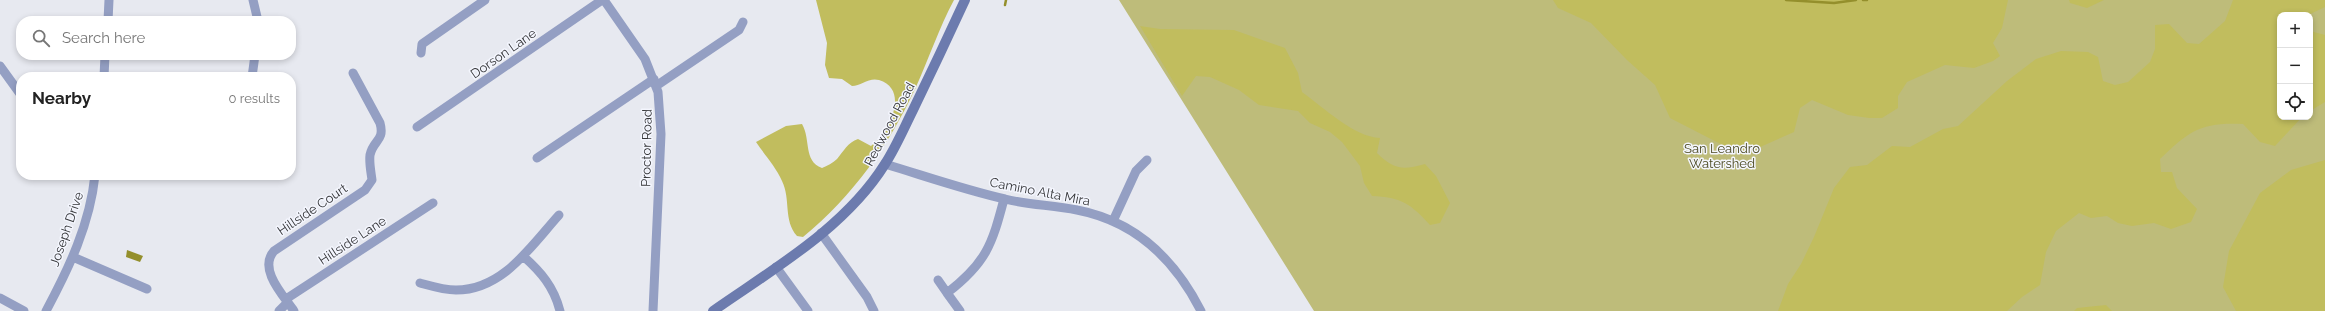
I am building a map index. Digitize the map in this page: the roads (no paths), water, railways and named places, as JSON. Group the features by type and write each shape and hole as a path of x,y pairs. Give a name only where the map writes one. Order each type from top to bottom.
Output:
{"main road":[{"name":"Redwood Road","path":"713,311 776,267 821,233 847,210 885,164 965,0"}],"street":[{"path":"108,16 109,0"},
{"path":"253,0 257,16"},
{"path":"421,53 422,44 485,0"},
{"name":"Proctor Road","path":"603,0 645,60 655,82 660,104 661,134 653,311"},
{"name":"Dorson Lane","path":"417,127 603,0"},
{"path":"537,158 739,30 743,22"},
{"path":"104,72 105,60"},
{"path":"253,72 254,60"},
{"path":"0,66 16,88"},
{"name":"Hillside Court","path":"287,301 270,272 268,260 274,250 365,190 372,180 370,153 381,138 382,131 380,123 353,73"},
{"path":"1113,221 1136,171 1147,160"},
{"name":"Camino Alta Mira","path":"885,164 1004,199 1077,210 1113,221 1142,237 1163,255 1180,276 1201,311"},
{"name":"Joseph Drive","path":"46,311 73,257 92,200 94,180"},
{"path":"947,293 965,279 983,258 996,230 1004,199"},
{"name":"Hillside Lane","path":"279,311 287,301 433,203"},
{"path":"420,284 455,290 473,287 500,276 523,256 558,215"},
{"path":"821,233 867,297 874,311"},
{"path":"523,256 545,277 554,294 560,311"},
{"path":"73,257 147,289"},
{"path":"776,267 808,311"},
{"path":"938,280 960,311"},
{"path":"0,298 24,311"},
{"path":"287,301 294,311"}],"waterway":[{"path":"1005,5 1006,0"},
{"path":"1786,0 1834,3 1856,0"}],"park label":[{"name":"San Leandro Watershed","path":"1722,156"}]}
